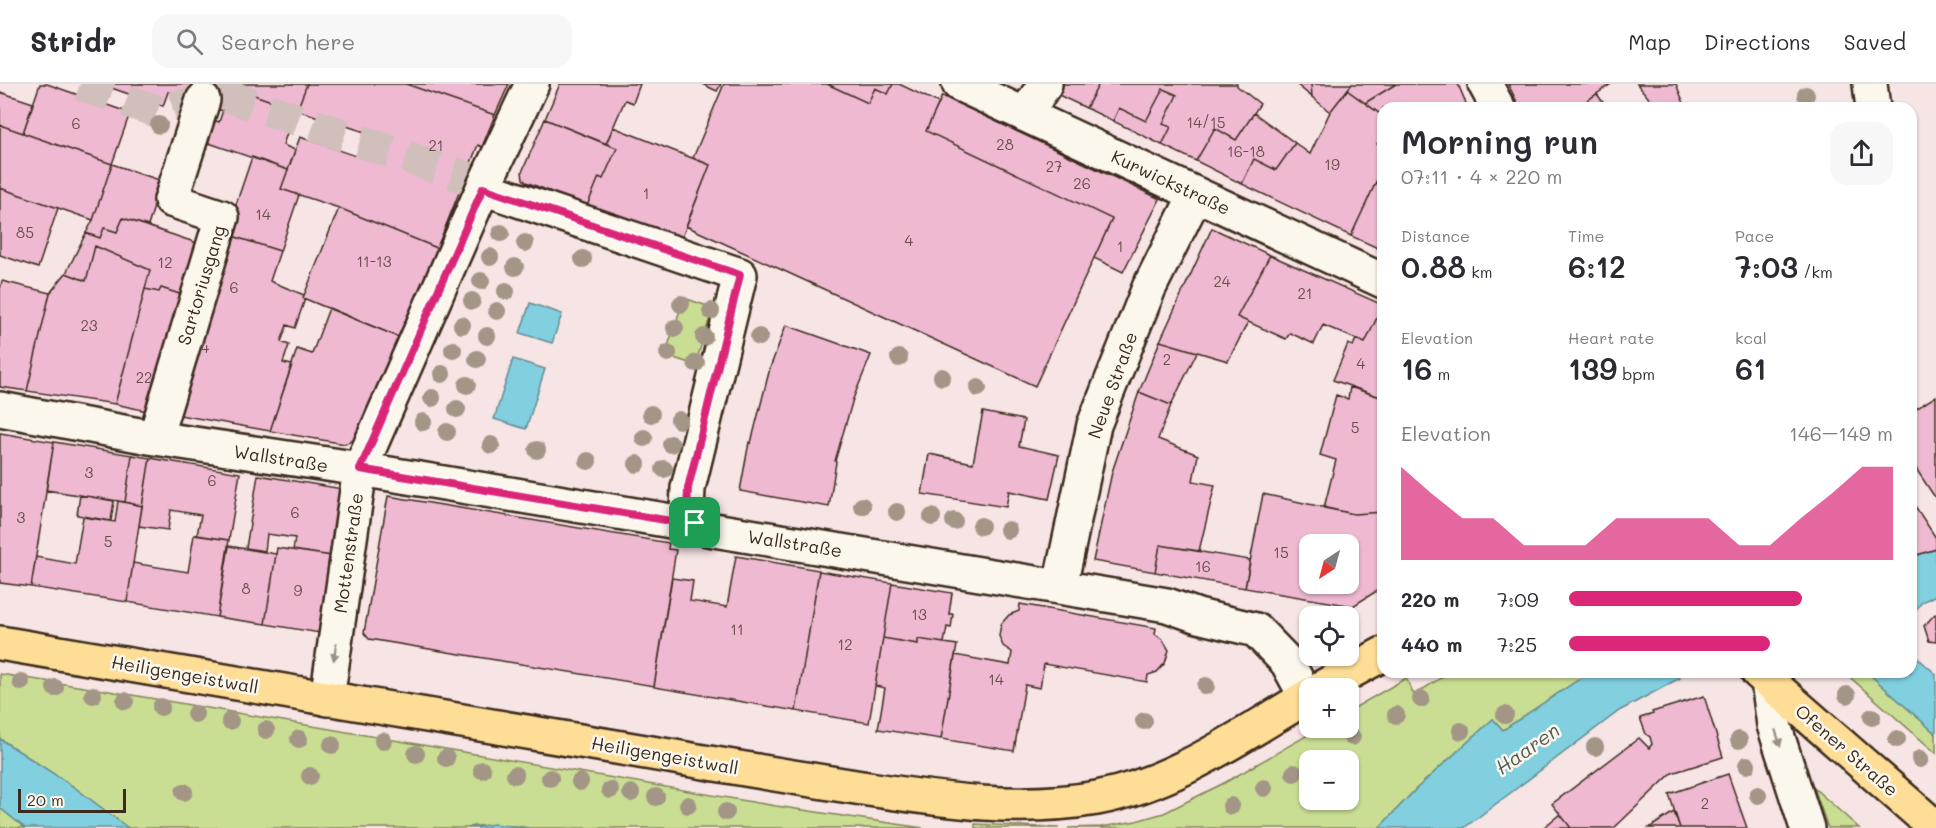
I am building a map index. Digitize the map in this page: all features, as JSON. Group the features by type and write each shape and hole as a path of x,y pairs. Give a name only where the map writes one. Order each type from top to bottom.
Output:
{"main road":[{"name":"Heiligengeistwall","path":"0,643 955,802 1016,806 1096,798 1157,781 1209,754 1299,702"},
{"name":"Heiligengeistwall","path":"1340,678 1377,657"},
{"name":"Ofener Straße","path":"1765,678 1936,828"}],"street":[{"name":"Mottenstraße","path":"327,699 360,469 483,188 532,84"},
{"name":"Kurwickstraße","path":"958,84 1377,278"},
{"path":"1025,115 1045,84"},
{"path":"1485,84 1495,102"},
{"path":"1870,84 1872,102"},
{"name":"Sartoriusgang","path":"156,438 222,217 171,200 203,100"},
{"path":"483,188 740,275 688,488 687,512 695,523"},
{"name":"Neue Straße","path":"1060,586 1094,425 1149,288 1196,194"},
{"name":"Wallstraße","path":"0,409 156,438 360,469 677,522 695,523 708,529 1167,605 1198,616 1256,630 1300,678"},
{"path":"1763,678 1774,725 1807,828"}],"green space":[{"path":"684,298 713,308 695,365 665,355"},
{"path":"0,674 776,806 923,828 473,826 468,828 128,828 74,787 0,739"},
{"path":"1406,678 1414,695 1441,678 1581,678 1503,730 1493,719 1416,789 1379,828 1068,828 1101,827 1164,813 1226,782 1303,738 1359,738 1359,705"},
{"path":"1851,678 1874,678 1936,734 1936,753"},
{"path":"1814,788 1859,828 1828,828"},
{"path":"0,808 25,828 0,828"},
{"path":"975,824 1059,828 975,828"}],"water":[{"path":"530,303 562,314 552,343 520,333"},
{"path":"513,359 545,369 526,429 494,419"},
{"path":"1936,549 1936,595 1922,602 1917,609 1917,555"},
{"path":"1917,657 1936,674 1936,734 1874,678 1917,678"},
{"name":"Haaren","path":"1581,678 1680,678 1619,711 1464,828 1379,828 1416,789 1493,719 1503,730"},
{"path":"0,739 74,787 128,828 25,828 0,808"},
{"path":"494,824 528,828 468,828"}],"building":[{"path":"40,84 47,84 130,113 112,164 23,133"},
{"path":"100,84 232,84 223,111 168,92 163,106"},
{"path":"232,84 307,84 297,110 231,87"},
{"path":"307,84 406,84 495,115 482,147 478,145 437,248 339,208 281,189 300,137 359,157 368,133 297,110"},
{"path":"406,84 509,84 495,115"},
{"path":"560,84 640,84 633,103 625,100 606,144 545,119"},
{"path":"702,84 721,84 717,91"},
{"path":"724,84 827,84 868,103 875,88 888,94 893,84 899,84 939,103 926,131 1112,219 1035,386 686,226 710,165 693,158"},
{"path":"827,84 893,84 888,94 875,88 868,103"},
{"path":"1057,84 1099,84 1086,108 1052,92"},
{"path":"1099,84 1237,84 1260,104 1236,140 1215,128 1196,161 1162,145 1171,127 1163,124 1177,95 1163,89 1146,121 1119,108 1113,121 1086,108"},
{"path":"1296,84 1311,84 1312,97"},
{"path":"1311,84 1352,84 1330,112 1312,97"},
{"path":"1352,84 1396,84 1365,103 1347,90"},
{"path":"1396,84 1458,84 1466,102 1377,102 1377,112 1365,103"},
{"path":"1508,84 1611,84 1585,102 1517,102"},
{"path":"1637,84 1676,84 1684,102 1652,102"},
{"path":"231,87 295,109 283,145 295,150 288,170 203,141 211,119 219,122"},
{"path":"1163,89 1177,95 1163,124 1171,127 1162,145 1113,121 1119,108 1146,121"},
{"path":"1347,90 1377,112 1377,181 1351,236 1242,184 1254,159 1276,170 1295,143 1310,154 1330,112"},
{"path":"0,92 33,103 23,133 0,125"},
{"path":"1597,94 1603,102 1585,102"},
{"path":"942,96 1160,199 1123,272 1094,258 1112,219 926,131"},
{"path":"1254,113 1295,143 1276,170 1254,159 1242,184 1196,161 1215,128 1236,140"},
{"path":"545,119 617,148 603,179 599,177 587,206 523,179 522,172"},
{"path":"0,125 112,164 93,220 0,188"},
{"path":"613,127 710,165 681,240 587,206 599,177 603,179 617,148 606,144"},
{"path":"252,157 288,170 281,189 299,195 280,251 226,234"},
{"path":"112,164 162,181 148,226 123,218 117,232 104,228 100,238 86,233 93,220"},
{"path":"1376,182 1377,182 1377,248 1351,236"},
{"path":"0,188 58,208 38,268 0,255"},
{"path":"339,208 437,248 401,338 303,298"},
{"path":"123,218 203,245 186,296 161,288 159,292 145,289 150,270 95,246 86,281 66,273 86,233 100,238 104,228 117,232"},
{"path":"1212,228 1270,255 1237,317 1248,322 1228,361 1160,341"},
{"path":"226,234 280,251 270,281 304,295 305,299 295,328 287,325 281,342 289,345 283,363 292,365 270,431 168,413"},
{"path":"95,246 150,270 115,404 27,391 50,293 66,273 86,281"},
{"path":"1270,255 1377,302 1377,318 1365,343 1323,325 1314,344 1290,333 1286,339 1237,317"},
{"path":"2,281 50,293 27,391 0,387 0,289"},
{"path":"161,288 186,296 156,413 115,404 145,289 159,292"},
{"path":"329,308 401,338 359,438 345,444 270,431 297,349 312,354"},
{"path":"1377,318 1377,396 1333,380 1348,344 1353,346 1356,339 1365,343"},
{"path":"786,325 871,355 853,399 835,461 829,507 740,491 749,442 751,443 770,368"},
{"path":"1160,341 1197,352 1171,405 1139,392"},
{"path":"1350,387 1377,396 1377,512 1354,514 1324,508 1336,460 1320,455 1336,395 1348,399"},
{"path":"1139,392 1171,405 1158,439 1198,455 1193,481 1215,485 1199,551 1160,545 1155,572 1093,561 1112,472"},
{"path":"1936,396 1936,499 1917,470 1917,408"},
{"path":"983,412 1024,420 1019,446 1059,455 1049,499 1009,491 1006,507 922,494 929,454 973,463"},
{"path":"0,433 54,442 31,587 0,583"},
{"path":"54,442 132,455 125,502 46,490"},
{"path":"132,455 150,458 142,506 125,502"},
{"path":"150,458 240,473 229,540 197,535 201,515 171,510 168,530 139,526"},
{"path":"258,475 343,489 332,556 293,550 295,538 267,534 265,551 246,548"},
{"path":"1263,494 1354,514 1377,512 1377,591 1353,606 1245,588"},
{"path":"80,495 114,501 111,521 77,515"},
{"path":"388,496 669,543 668,549 676,550 654,686 369,639 364,633"},
{"path":"118,501 142,506 127,602 31,587 36,557 75,564 83,517 115,522"},
{"path":"1917,509 1936,538 1936,549 1917,555"},
{"path":"194,535 229,540 217,617 127,602 133,563 188,572"},
{"path":"1160,545 1250,560 1245,588 1155,572"},
{"path":"229,546 276,554 265,624 217,617"},
{"path":"277,548 332,556 320,633 265,624"},
{"path":"736,556 819,570 796,711 654,687 672,578 693,581 690,601 727,607"},
{"path":"819,571 892,583 869,723 796,711"},
{"path":"892,583 952,593 949,614 953,614 951,628 947,627 944,643 918,639 918,644 883,638"},
{"path":"1020,604 1156,628 1155,634 1163,640 1169,650 1165,663 1157,672 1148,675 1147,682 1044,664 1040,688 1025,685 1014,751 941,739 955,655 1010,665 1012,652 1003,646 999,636 1001,624 1009,615 1019,611"},
{"path":"1935,614 1936,642 1929,641 1924,626"},
{"path":"883,638 918,644 918,639 957,645 941,739 878,729 885,688 875,686"},
{"path":"1704,696 1723,757 1672,773 1614,828 1571,828 1552,804 1639,738 1649,748 1652,744 1650,737 1646,734 1640,718"},
{"path":"1728,774 1747,828 1680,828 1669,794"},
{"path":"1674,812 1680,828 1649,828"},
{"path":"1560,814 1571,828 1543,828"}],"tunnel":[{"path":"80,84 159,112 228,96 468,178 483,188"}],"route":[{"path":"483,188 740,275 688,488 687,512 695,523 677,522 360,469 483,188"}]}
